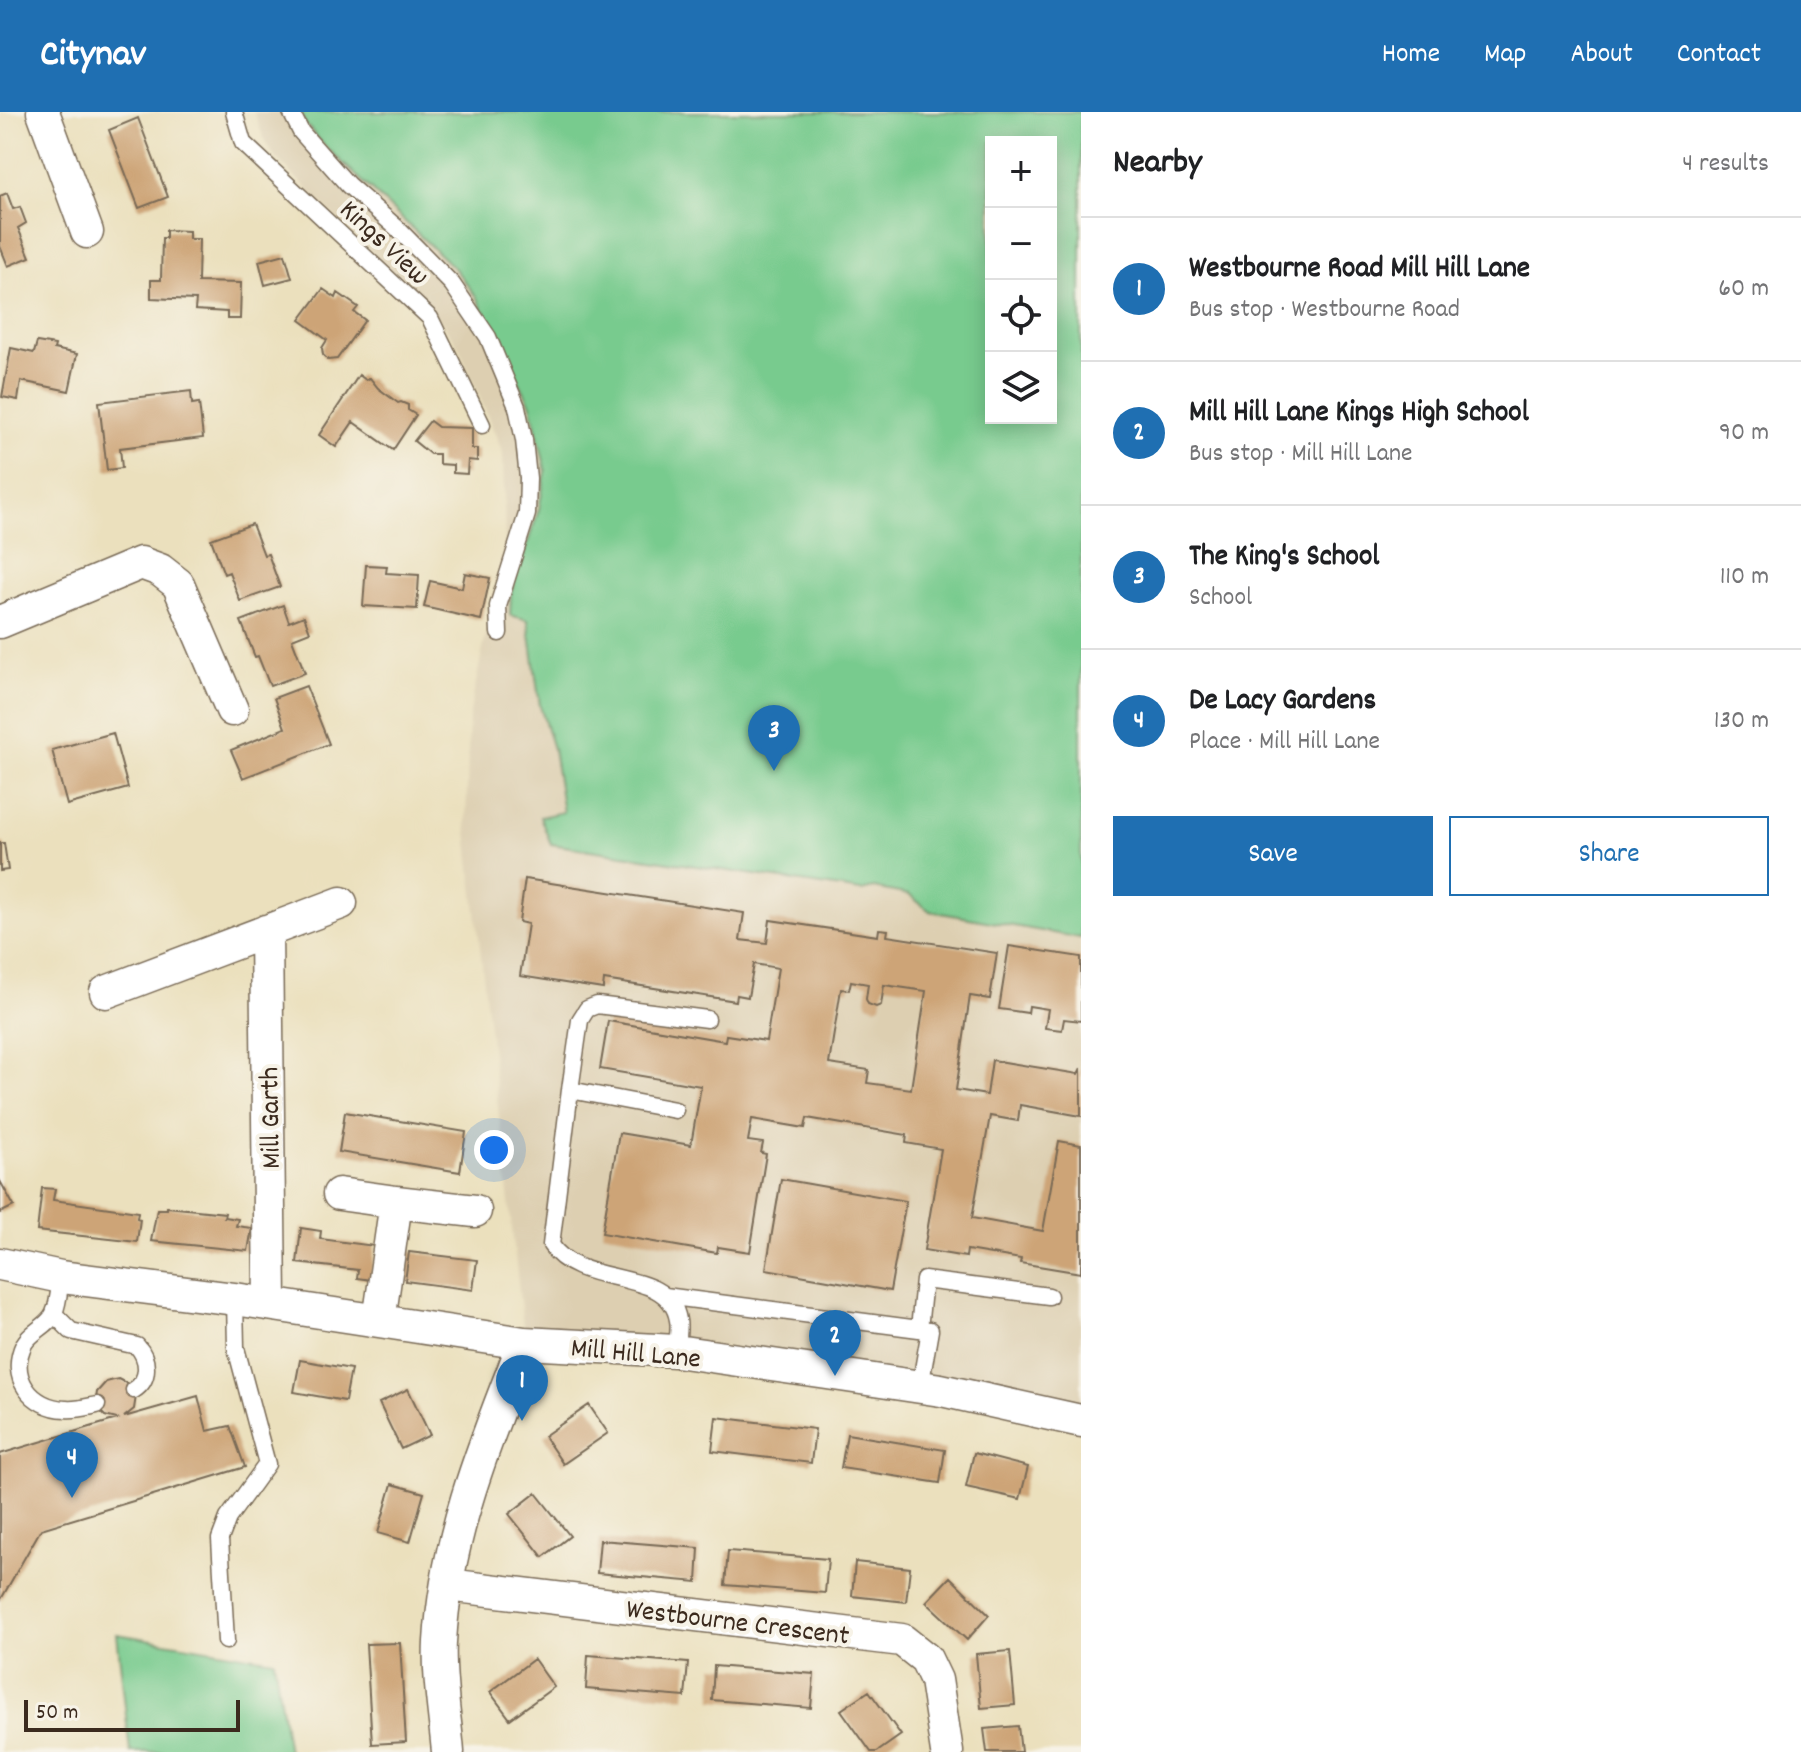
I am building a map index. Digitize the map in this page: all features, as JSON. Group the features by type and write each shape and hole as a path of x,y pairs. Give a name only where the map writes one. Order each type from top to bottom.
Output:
{"street":[{"path":"43,112 87,232"},
{"path":"0,622 141,563 160,570 178,584 232,710"},
{"path":"106,992 341,903"},
{"name":"Mill Garth","path":"266,931 270,1304"},
{"path":"339,1194 475,1211"},
{"path":"379,1321 396,1202"},
{"name":"Mill Hill Lane","path":"0,1264 61,1277 235,1299 524,1343 676,1351 920,1387 1081,1421"},
{"path":"448,1752 440,1643 458,1523 482,1449 524,1343"},
{"name":"Westbourne Crescent","path":"448,1585 902,1640 926,1659 936,1680 947,1752"}],"lane":[{"name":"Kings View","path":"234,112 243,143 430,318 482,425"},
{"path":"291,112 301,132 348,185 397,228 452,284 488,337 517,407 527,466 527,514 498,606 499,633"},
{"path":"676,1351 679,1322 673,1305 665,1296 653,1288 627,1279 589,1272 567,1263 551,1245 580,1020 587,1009 597,1005 707,1019"},
{"path":"570,1090 675,1110"},
{"path":"61,1277 54,1314 25,1341 18,1375 31,1395 54,1408 68,1410 97,1405"},
{"path":"919,1329 924,1280 1049,1296"},
{"path":"665,1296 930,1330 920,1387"},
{"path":"226,1641 220,1539 228,1518 267,1464 236,1348 235,1299"},
{"path":"54,1314 71,1331 137,1346 142,1352 146,1372 140,1386 134,1390"}],"shaded area":[{"path":"254,112 1081,112 1081,1403 735,1348 523,1326 466,824 469,717 505,540 503,453 459,347 440,320 277,159 266,144"}],"green space":[{"path":"299,112 1081,112 1081,938 930,911 909,895 874,888 861,891 551,844 540,817 563,812 553,749 540,706 528,620 510,615 511,593 539,509 546,471 531,405 477,298 455,269 325,146"},
{"path":"117,1634 274,1660 288,1752 130,1752"}],"building":[{"path":"138,118 168,197 139,208 109,130"},
{"path":"7,193 13,209 20,207 26,223 18,228 30,257 8,266 0,246 0,196"},
{"path":"166,230 189,231 189,239 199,239 198,282 241,283 240,319 227,319 227,312 195,310 196,300 151,298 151,280 161,280 162,238 166,238"},
{"path":"285,254 292,278 265,285 259,261"},
{"path":"323,289 336,298 338,293 358,307 354,312 365,320 337,359 328,360 323,355 322,348 327,340 300,320"},
{"path":"37,342 77,354 69,391 21,381 18,400 2,397 11,348 34,353"},
{"path":"359,375 366,380 370,378 398,403 408,405 408,410 416,415 393,450 353,422 336,447 319,435"},
{"path":"191,391 192,404 199,403 203,438 120,448 122,468 107,470 99,402"},
{"path":"430,421 438,427 472,428 472,449 477,449 477,461 468,460 467,474 453,473 453,465 439,464 439,454 430,454 414,441"},
{"path":"252,524 264,555 268,554 280,587 240,601 229,572 224,574 211,539"},
{"path":"366,565 387,566 386,573 419,575 417,609 363,606"},
{"path":"465,573 490,578 481,620 424,607 430,581 462,588"},
{"path":"283,605 289,622 304,616 310,632 292,639 305,673 270,686 241,621"},
{"path":"306,686 329,744 243,778 231,750 285,728 274,698"},
{"path":"113,733 128,788 67,805 52,750"},
{"path":"0,843 4,843 8,870 0,871"},
{"path":"525,879 744,913 740,940 767,943 770,920 878,936 879,929 888,930 887,936 997,953 990,999 970,996 956,1090 987,1095 992,1060 1078,1074 1081,1068 1081,1116 1020,1105 1018,1121 990,1116 972,1218 1043,1231 1059,1141 1081,1145 1081,1273 967,1250 966,1257 924,1250 941,1149 906,1143 907,1135 807,1118 805,1128 752,1119 748,1141 763,1143 761,1153 766,1154 750,1252 718,1247 717,1253 602,1233 619,1133 691,1145 701,1086 600,1069 608,1021 725,1041 726,1035 766,1041 778,968 754,964 748,997 737,995 736,1001 604,980 603,989 520,976 528,924 519,922","holes":["851,981 868,984 866,999 868,1004 876,1007 881,1005 884,985 926,991 911,1089 867,1083 869,1070 829,1064 841,989 849,990"]},
{"path":"1009,946 1081,957 1081,1021 1064,1019 1062,1030 1045,1028 1048,1009 1029,1006 1028,1013 999,1009"},
{"path":"345,1112 466,1132 460,1172 339,1152"},
{"path":"781,1179 906,1201 890,1291 766,1269"},
{"path":"0,1181 14,1206 0,1213"},
{"path":"42,1188 55,1189 53,1200 138,1212 137,1242 37,1231"},
{"path":"167,1207 225,1213 224,1217 238,1219 236,1226 252,1228 248,1251 151,1241 157,1209"},
{"path":"301,1228 321,1231 320,1239 375,1246 371,1280 357,1278 358,1270 297,1263"},
{"path":"409,1252 477,1260 473,1290 405,1281"},
{"path":"300,1360 351,1369 345,1401 294,1392"},
{"path":"118,1379 130,1385 136,1396 134,1409 124,1417 198,1396 207,1431 230,1426 245,1467 41,1529 0,1601 0,1454 117,1419 105,1416 96,1399 97,1392 106,1382"},
{"path":"408,1389 430,1435 401,1449 379,1403"},
{"path":"589,1405 608,1433 563,1464 544,1436"},
{"path":"716,1417 815,1429 811,1463 712,1451"},
{"path":"847,1434 945,1450 940,1483 841,1468"},
{"path":"974,1453 1028,1467 1020,1499 966,1487"},
{"path":"392,1484 424,1493 410,1542 378,1533"},
{"path":"536,1493 570,1536 543,1557 509,1514"},
{"path":"600,1540 699,1548 697,1582 597,1573"},
{"path":"728,1551 828,1559 825,1593 725,1585"},
{"path":"855,1562 910,1568 906,1602 852,1596"},
{"path":"950,1577 989,1615 967,1640 926,1602"},
{"path":"400,1643 406,1742 372,1744 366,1644"},
{"path":"1010,1651 1015,1705 981,1708 976,1654"},
{"path":"588,1655 688,1663 685,1697 586,1689"},
{"path":"534,1659 554,1687 510,1719 490,1692"},
{"path":"714,1666 814,1674 811,1708 712,1700"},
{"path":"869,1691 901,1735 877,1752 871,1752 841,1710"},
{"path":"1018,1726 1021,1752 987,1752 984,1729"}],"place":[{"name":"The King's School","path":"774,771"},
{"name":"Mill Hill Lane Kings High School","path":"835,1376"},
{"name":"Westbourne Road Mill Hill Lane","path":"522,1421"},
{"name":"De Lacy Gardens","path":"72,1498"}]}
